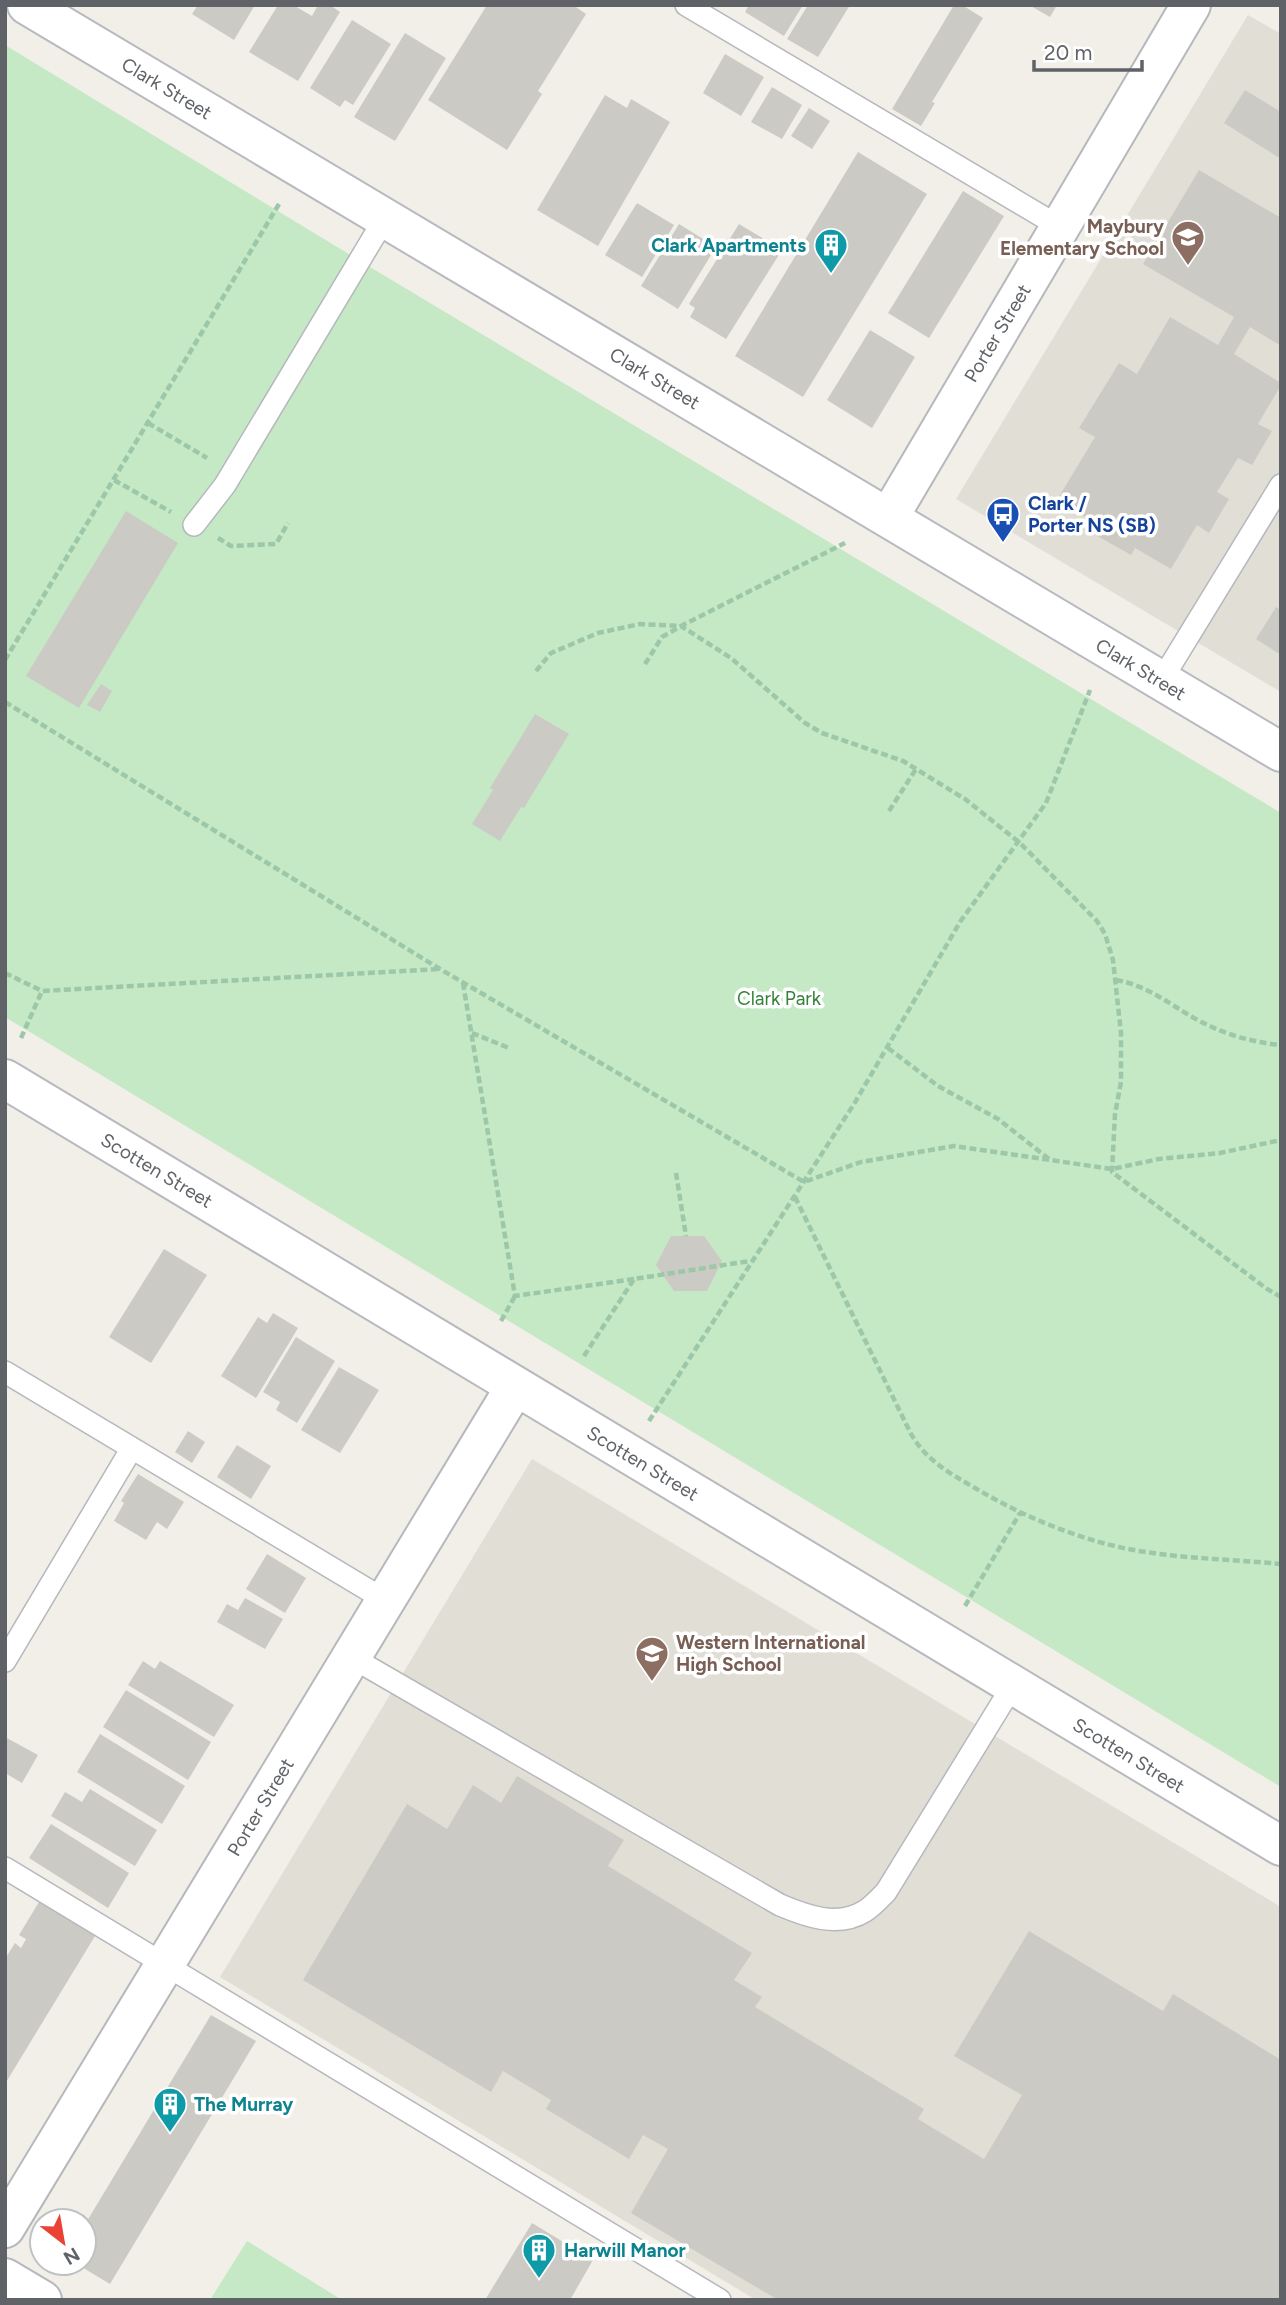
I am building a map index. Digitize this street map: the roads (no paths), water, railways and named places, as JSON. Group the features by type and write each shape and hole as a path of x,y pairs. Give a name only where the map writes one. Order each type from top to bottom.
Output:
{"street":[{"name":"Clark Street","path":"27,5 1281,752"},
{"name":"Porter Street","path":"889,517 1191,5"},
{"name":"Scotten Street","path":"5,1079 1281,1846"},
{"name":"Porter Street","path":"5,2228 515,1387"},
{"path":"5,2278 42,2300"}],"lane":[{"path":"687,5 1060,227"},
{"path":"194,525 225,485 386,218"},
{"path":"1161,681 1281,485"},
{"path":"5,1372 385,1600"},
{"path":"5,1661 132,1448"},
{"path":"351,1657 780,1905 808,1917 837,1920 864,1912 886,1892 1013,1685"},
{"path":"5,1868 720,2300"}],"place":[{"name":"Maybury Elementary School","path":"1188,267"},
{"name":"Clark Apartments","path":"831,275"},
{"name":"Clark / Porter NS (SB)","path":"1003,544"},
{"name":"Western International High School","path":"652,1683"},
{"name":"The Murray","path":"170,2134"},
{"name":"Harwill Manor","path":"539,2280"}],"park label":[{"name":"Clark Park","path":"779,998"}]}
